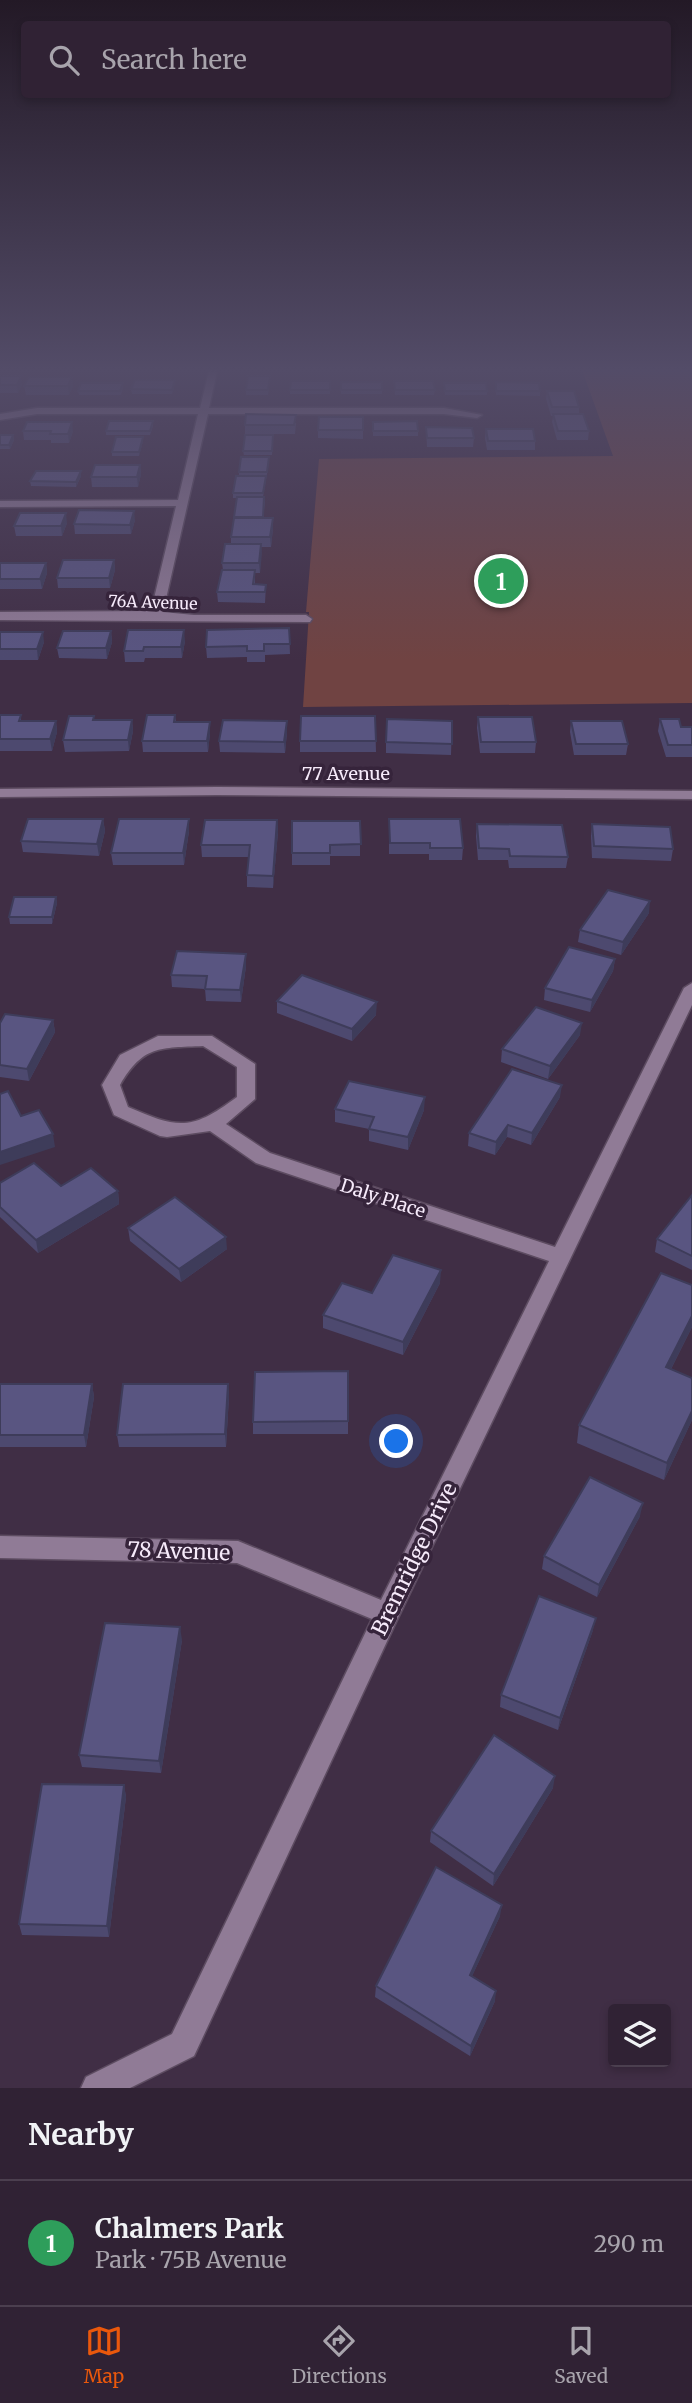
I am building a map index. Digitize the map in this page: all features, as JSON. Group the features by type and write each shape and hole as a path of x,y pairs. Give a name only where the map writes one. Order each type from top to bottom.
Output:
{"street":[{"path":"156,615 192,464"},
{"path":"0,504 183,503"},
{"name":"76A Avenue","path":"0,616 156,615 194,620 306,619"},
{"name":"77 Avenue","path":"0,793 217,791 692,795"},
{"name":"Bremridge Drive","path":"97,2088 183,2045 387,1614 692,988"},
{"path":"206,1040 246,1064 246,1099 213,1124 167,1130 120,1111 111,1085 126,1059 158,1042 206,1040"},
{"name":"Daly Place","path":"213,1124 263,1158 561,1257"},
{"name":"78 Avenue","path":"0,1547 238,1552 387,1614"}],"shaded area":[{"path":"319,464 692,464 692,703 303,707 309,612 306,612"}],"building":[{"path":"240,464 268,464 267,472 239,472"},
{"path":"95,465 140,465 137,477 91,477"},
{"path":"36,471 81,471 76,482 30,481"},
{"path":"236,476 266,476 263,493 233,493"},
{"path":"237,497 264,497 263,517 234,517"},
{"path":"79,510 134,511 130,525 74,524"},
{"path":"20,513 66,513 61,526 14,526"},
{"path":"234,518 273,518 270,537 231,537"},
{"path":"225,544 261,544 259,563 222,563"},
{"path":"63,560 114,560 109,578 57,578"},
{"path":"0,563 46,563 40,579 0,579"},
{"path":"222,570 255,570 253,584 266,585 265,592 217,592"},
{"path":"289,628 290,644 264,644 264,651 247,651 247,646 206,647 207,630"},
{"path":"128,630 184,630 181,647 144,647 143,651 124,651"},
{"path":"63,631 111,631 106,648 57,648"},
{"path":"0,632 43,632 37,649 0,649"},
{"path":"0,715 21,715 19,721 56,721 50,739 0,739"},
{"path":"147,715 175,715 174,722 210,722 207,741 142,741"},
{"path":"69,716 94,716 93,720 132,720 128,740 63,740"},
{"path":"301,716 375,716 376,741 300,741"},
{"path":"478,717 532,717 536,742 481,742"},
{"path":"387,719 452,721 452,744 386,742"},
{"path":"660,719 679,719 681,727 692,727 692,745 668,745"},
{"path":"223,720 287,721 284,742 219,741"},
{"path":"571,721 622,721 628,744 576,744"},
{"path":"28,819 103,819 97,844 21,841"},
{"path":"119,819 189,819 183,853 111,853"},
{"path":"389,819 460,819 463,848 430,848 430,843 390,843"},
{"path":"205,820 277,820 273,876 247,875 250,845 201,845"},
{"path":"292,821 360,821 361,844 330,845 330,853 292,853"},
{"path":"477,824 562,825 568,857 510,856 509,849 479,848"},
{"path":"592,824 670,827 673,849 594,846"},
{"path":"608,890 650,901 623,942 580,930"},
{"path":"14,897 56,897 52,917 9,917"},
{"path":"569,947 615,959 592,1000 545,988"},
{"path":"177,951 246,954 240,990 205,989 207,976 171,975"},
{"path":"302,975 377,1002 352,1029 277,1001"},
{"path":"536,1007 582,1023 550,1066 502,1049"},
{"path":"5,1014 53,1020 27,1069 0,1065 0,1023"},
{"path":"512,1069 562,1085 532,1133 508,1125 496,1142 469,1133"},
{"path":"349,1081 425,1097 408,1137 369,1129 374,1117 335,1109"},
{"path":"8,1091 21,1116 39,1110 53,1134 0,1152 0,1094"},
{"path":"34,1163 61,1186 91,1168 118,1191 36,1240 0,1207 0,1183"},
{"path":"692,1195 692,1256 657,1239"},
{"path":"175,1197 226,1237 179,1269 128,1228"},
{"path":"393,1255 441,1270 403,1342 323,1315 342,1283 372,1293"},
{"path":"661,1273 692,1285 692,1316 666,1367 692,1378 692,1411 667,1463 579,1425"},
{"path":"348,1371 348,1421 253,1422 255,1372"},
{"path":"0,1384 92,1384 84,1435 0,1435"},
{"path":"123,1384 228,1384 225,1434 117,1435"},
{"path":"590,1477 643,1503 599,1585 544,1556"},
{"path":"539,1596 596,1618 560,1718 501,1695"},
{"path":"105,1623 180,1627 159,1761 79,1755"},
{"path":"494,1735 555,1776 494,1874 431,1831"},
{"path":"42,1784 124,1785 107,1926 19,1924"},
{"path":"436,1867 502,1905 470,1975 496,1991 471,2046 376,1986"}],"place":[{"name":"Chalmers Park","path":"501,581"}]}
